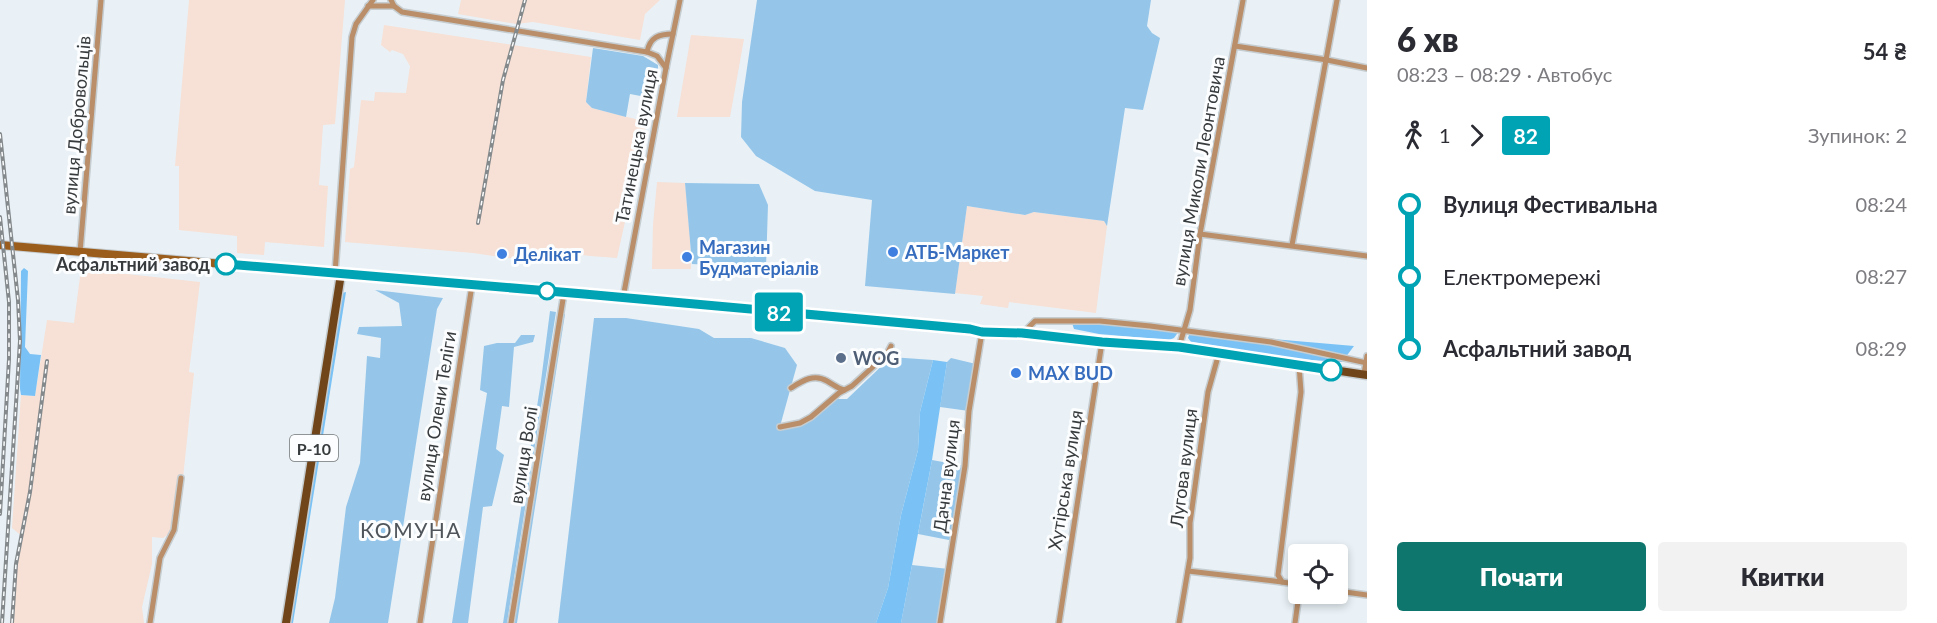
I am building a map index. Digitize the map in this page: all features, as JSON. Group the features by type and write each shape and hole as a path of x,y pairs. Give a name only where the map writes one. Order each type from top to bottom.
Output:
{"main road":[{"path":"0,245 564,292 970,329 982,332 1022,333 1102,342 1179,347 1366,374"},
{"name":"Р-10","path":"286,623 338,274"}],"street":[{"name":"вулиця Добровольців","path":"80,252 101,0"},
{"path":"338,274 352,37 356,24 373,0"},
{"path":"391,0 394,6 402,12 647,52 657,56 666,68"},
{"name":"Татинецька вулиця","path":"623,298 680,0"},
{"name":"вулиця Миколи Леонтовича","path":"1179,347 1190,310 1200,234 1243,0"},
{"path":"1292,245 1337,0"},
{"path":"368,6 394,6"},
{"path":"647,52 648,46 656,36 663,33 673,34"},
{"path":"1235,46 1367,68"},
{"path":"1200,234 1367,256"},
{"name":"вулиця Олени Теліги","path":"420,623 471,285"},
{"name":"вулиця Волі","path":"511,623 564,292"},
{"path":"1022,333 1035,321 1100,321 1271,342 1366,363"},
{"name":"Дачна вулиця","path":"940,623 965,466 969,411 982,332"},
{"name":"Хутірська вулиця","path":"1059,623 1102,342"},
{"path":"780,427 800,423 811,417 852,386 887,354 891,346"},
{"name":"Лугова вулиця","path":"1179,623 1190,558 1190,523 1208,392 1219,353"},
{"path":"1366,374 1367,356"},
{"path":"1282,582 1278,575 1301,392 1299,365"},
{"path":"791,388 816,377 822,378 835,388 844,390"},
{"path":"150,623 160,558 174,530 181,478"},
{"path":"1188,570 1288,583"},
{"path":"1348,592 1367,595"},
{"path":"1295,623 1298,604"}],"shaded area":[{"path":"189,0 345,0 335,124 323,125 319,185 328,186 324,247 265,242 264,255 237,253 237,236 179,230 179,166 175,166"},
{"path":"461,0 660,0 645,14 640,40 533,22 516,24 458,14"},
{"path":"757,0 1151,0 1147,26 1160,38 1143,110 1125,108 1107,226 1104,221 1034,212 1025,215 967,206 955,294 865,286 872,200 815,191 756,156 741,137 742,102"},
{"path":"384,25 591,57 586,102 592,108 647,122 617,258 537,250 536,259 507,258 345,242 350,169 354,167 361,100 374,101 375,92 406,93 410,66 403,54 392,50 390,52 381,45"},
{"path":"691,35 744,39 730,117 677,117"},
{"path":"593,48 643,56 658,65 658,79 651,98 630,94 626,117 592,108 586,102"},
{"path":"657,182 685,183 691,269 652,269"},
{"path":"685,183 759,184 768,205 766,268 692,264"},
{"path":"967,206 1025,215 1034,212 1104,221 1107,226 1096,313 1009,302 1008,308 980,304 983,296 955,293"},
{"path":"24,268 28,271 25,347 30,354 41,355 35,396 21,395 20,389 21,271"},
{"path":"81,269 200,282 189,372 194,373 183,478 178,478 171,532 163,538 152,537 152,564 142,607 144,623 14,623 16,571 23,537 12,528 21,395 35,396 47,320 74,323"},
{"path":"375,290 443,298 437,309 388,623 329,623 335,598 346,507 360,463 367,356 380,358 381,338 357,334 359,327 402,326 399,303"},
{"path":"346,292 293,623 289,623 342,293"},
{"path":"550,311 556,312 507,623 503,623 541,381"},
{"path":"562,313 565,314 517,623 513,623"},
{"path":"594,318 626,318 699,329 714,338 751,338 785,348 797,365 779,430 804,424 836,399 847,399 891,357 933,360 920,412 918,450 901,515 888,588 876,623 558,623"},
{"path":"1080,321 1179,331 1174,338 1169,340 1099,334 1074,329 1072,323"},
{"path":"1190,332 1354,346 1342,362 1296,359 1191,342 1188,338"},
{"path":"521,335 535,335 533,342 514,347 509,407 502,406 496,449 504,455 492,506 483,507 468,623 452,623 487,393 480,390 484,346 515,343"},
{"path":"951,358 976,364 969,411 940,407 947,362"},
{"path":"933,360 947,362 932,460 901,623 876,623 888,588 901,515 918,450 920,412"},
{"path":"932,460 965,466 954,541 918,534"},
{"path":"912,565 949,569 940,623 901,623"}],"railway":[{"path":"478,223 503,80 525,0"},
{"path":"0,134 18,300 20,341 2,623"},
{"path":"0,217 9,302 9,359 0,514"},
{"path":"12,623 16,564 30,492 47,361"}],"bus line":[{"name":"82","path":"226,264 584,294 970,329 982,332 1022,333 1102,342 1179,347 1331,370"}],"place":[{"name":"АТБ-Маркет","path":"893,252"},
{"name":"Делікат","path":"502,254"},
{"name":"Магазин Будматеріалів","path":"687,257"},
{"name":"Асфальтний завод","path":"226,264"},
{"name":"WOG","path":"841,358"},
{"name":"MAX BUD","path":"1016,373"}],"district":[{"name":"КОМУНА","path":"411,529"}]}
